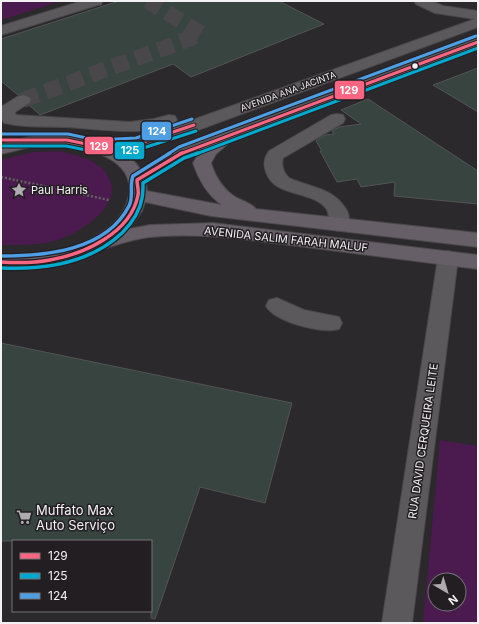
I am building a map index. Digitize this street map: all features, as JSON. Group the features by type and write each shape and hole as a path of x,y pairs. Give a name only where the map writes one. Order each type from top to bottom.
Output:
{"main road":[{"path":"229,135 209,151 202,164 207,179 221,196 237,206 266,216"},
{"path":"1,140 67,140 96,146 114,154 128,165 137,188 131,213 117,230 95,244 62,258 24,264 1,262"},
{"path":"1,148 35,141"},
{"name":"AVENIDA SALIM FARAH MALUF","path":"137,188 211,210 478,240"},
{"name":"AVENIDA SALIM FARAH MALUF","path":"95,244 150,231 213,229 478,262"}],"street":[{"path":"421,1 440,10 478,15"},
{"path":"1,31 98,3"},
{"path":"440,10 450,33"},
{"name":"AVENIDA ANA JACINTA","path":"96,146 137,144 165,136 478,22"},
{"name":"AVENIDA ANA JACINTA","path":"137,188 181,153 478,42"},
{"path":"23,100 6,111 10,119 23,122 78,122 131,128 156,125 215,104 280,94"},
{"path":"337,119 275,155 273,168 277,178 287,185 313,192 330,201 337,211 339,224"},
{"name":"RUA DAVID CERQUEIRA LEITE","path":"397,623 448,258"},
{"path":"276,306 299,318 331,323"}],"path":[{"path":"1,177 109,200"}],"shaded area":[{"path":"1,1 61,1 1,20"},
{"path":"60,151 87,159 104,170 109,178 112,188 111,197 107,205 93,221 68,236 52,242 1,245 1,160 33,152"},
{"path":"440,440 478,446 478,623 423,623 427,580 427,612 467,612 467,572 428,572"}],"building":[{"path":"119,1 279,1 324,24 191,77 173,64 40,115 29,105 32,101 30,96 23,94 18,95 1,81 1,39"},
{"path":"478,68 478,112 433,85"},
{"path":"368,99 478,171 478,204 394,196 395,182 361,187 357,179 337,182 316,141 325,135 334,134 332,131 339,127 361,124 341,110"},
{"path":"1,343 292,403 265,503 200,487 155,619 151,618 152,540 1,541"}],"tunnel":[{"path":"23,100 202,34 148,1"}],"transit line":[{"name":"124","path":"1,256 36,255 73,248 106,232 119,221 129,206 133,176 179,147 476,36"},
{"name":"129","path":"1,262 22,263 56,259 81,251 107,238 128,218 135,207 138,195 137,180 181,153 478,42"},
{"name":"125","path":"1,268 15,269 49,266 87,256 116,239 128,227 137,214 142,199 143,183 184,158 478,48"},
{"name":"124","path":"1,134 68,134 96,140 136,138 192,119"},
{"name":"129","path":"1,140 67,140 96,146 137,144 194,125"},
{"name":"125","path":"1,146 66,146 96,152 137,150 196,131"}],"place":[{"name":"Paul Harris","path":"19,190"},
{"name":"Muffato Max Auto Serviço","path":"24,517"}]}
